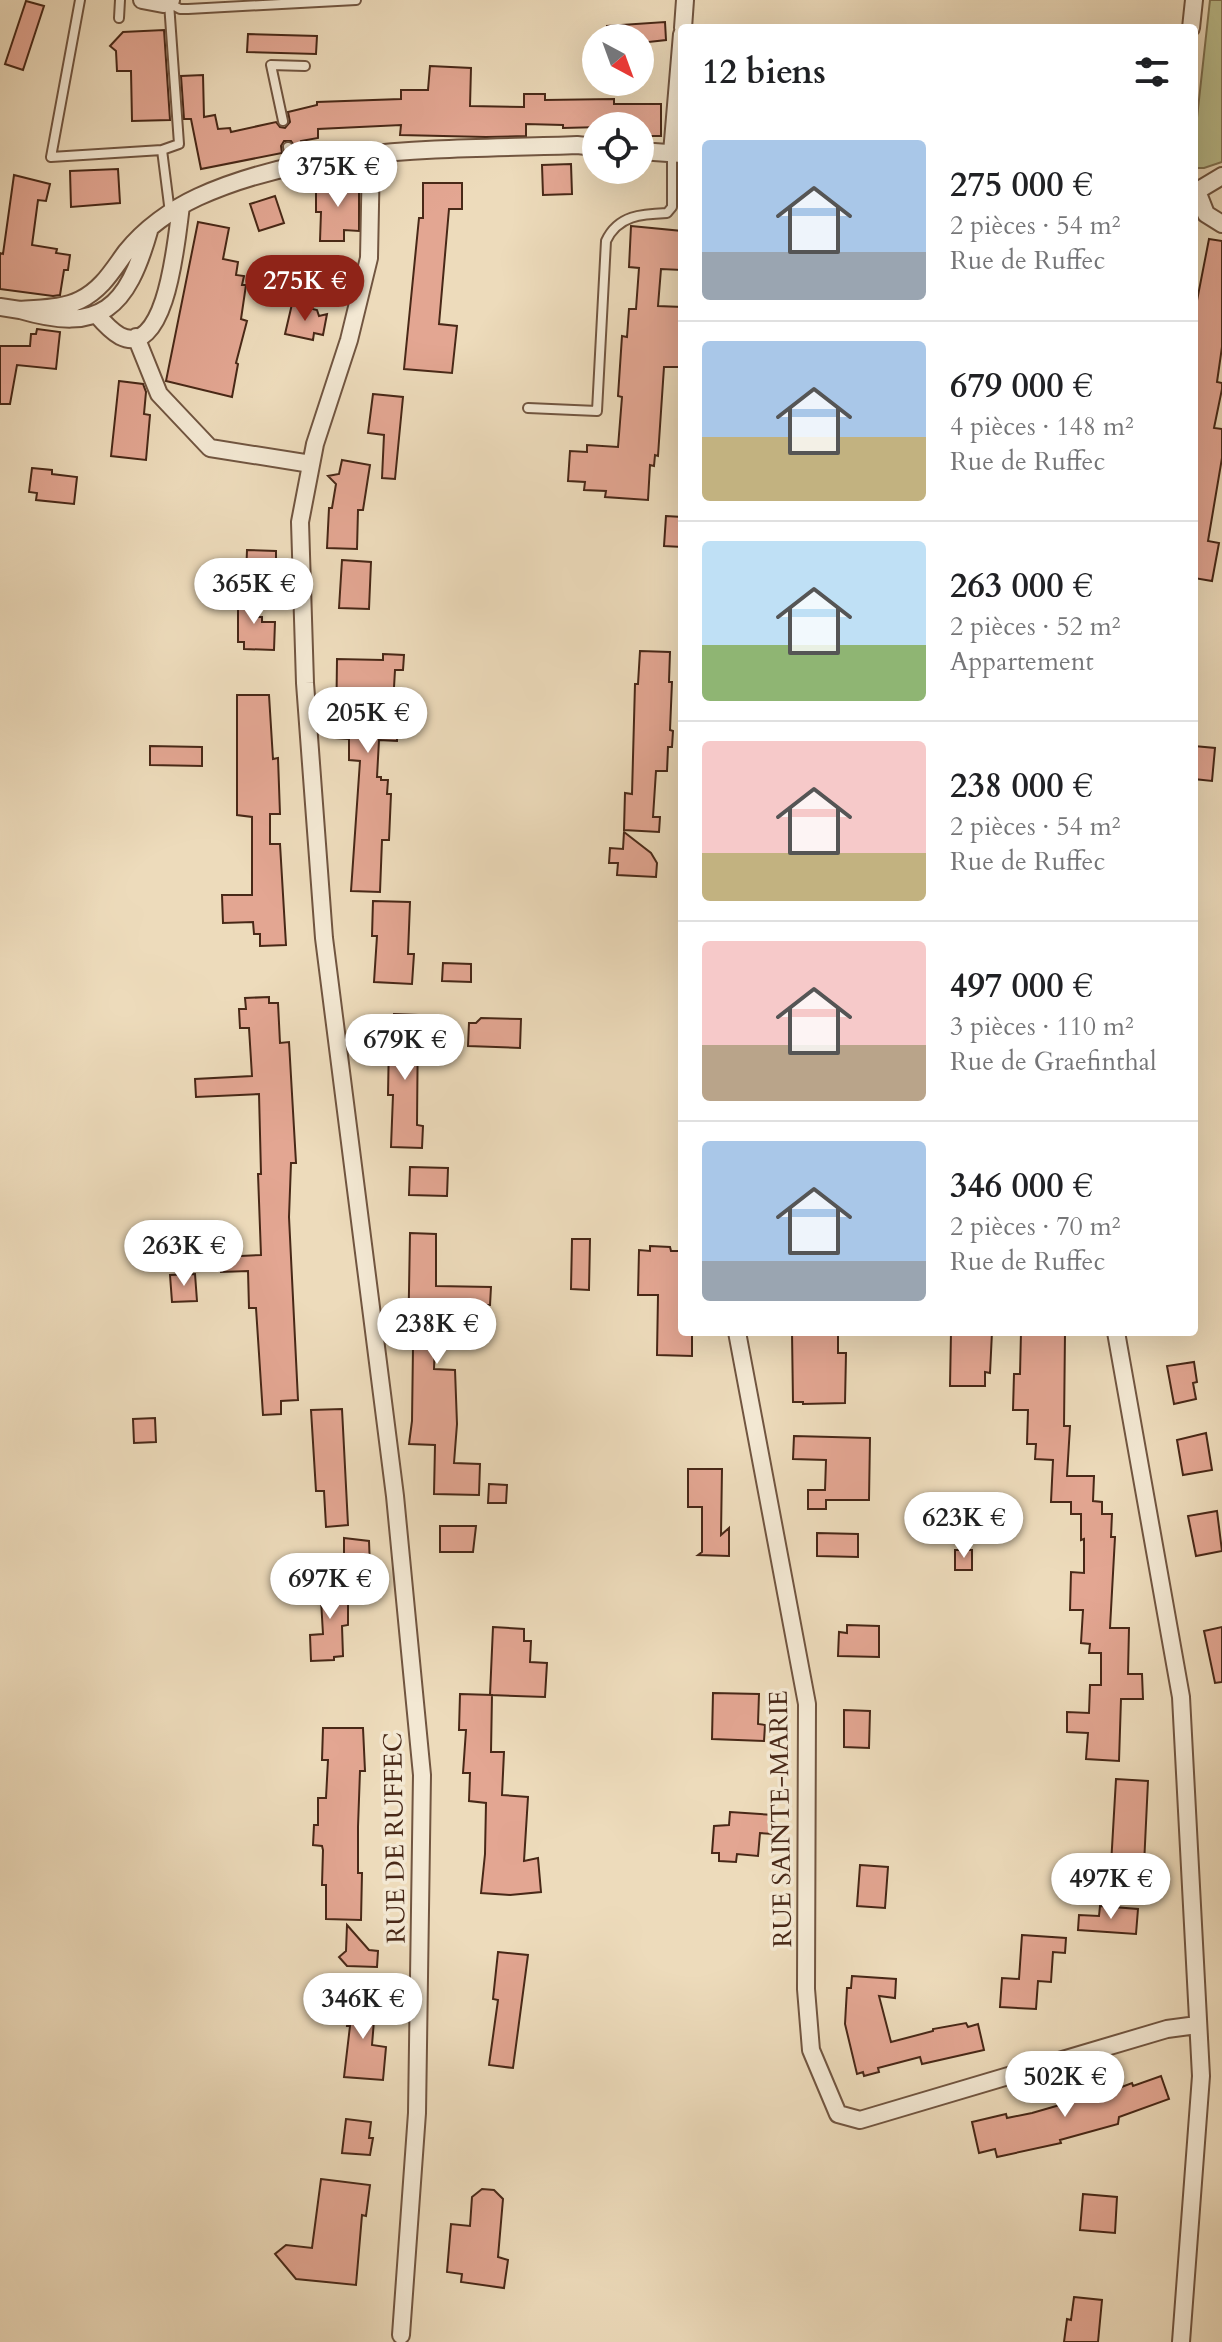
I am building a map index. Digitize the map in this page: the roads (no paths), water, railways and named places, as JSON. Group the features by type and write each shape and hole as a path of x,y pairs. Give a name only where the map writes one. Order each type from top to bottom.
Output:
{"street":[{"path":"142,0 170,1"},
{"path":"683,24 685,0"},
{"path":"1191,24 1194,0"},
{"path":"654,152 677,153 678,129"},
{"path":"20,310 68,304 93,292 136,242 176,209 216,190 293,167 371,155 582,147"},
{"name":"RUE DE RUFFEC","path":"371,155 369,258 349,340 315,444 300,522 305,683 324,938 395,1496 422,1775 417,2113 401,2335"},
{"path":"1198,190 1222,176"},
{"path":"1198,191 1222,189"},
{"path":"1198,196 1206,214 1222,224"},
{"path":"97,315 120,336 136,337 155,324 164,305 176,209"},
{"path":"0,307 67,320 97,315 118,299 143,251 149,231"},
{"path":"136,337 159,394 210,448 311,464"},
{"name":"RUE SAINTE-MARIE","path":"738,1336 807,1704 806,1989 811,2050 838,2114 860,2120 1167,2029 1197,2025"},
{"path":"1117,1336 1181,1697 1201,2076 1181,2342"}],"lane":[{"path":"80,0 51,157 162,150 179,144 170,1"},
{"path":"119,18 120,0"},
{"path":"170,1 180,9 188,9 356,0"},
{"path":"259,65 305,66"},
{"path":"271,65 283,121"},
{"path":"288,147 293,167"},
{"path":"162,150 176,209"},
{"path":"528,408 597,411 606,241 610,231 623,221 638,215 667,213 672,207 677,153"}]}
